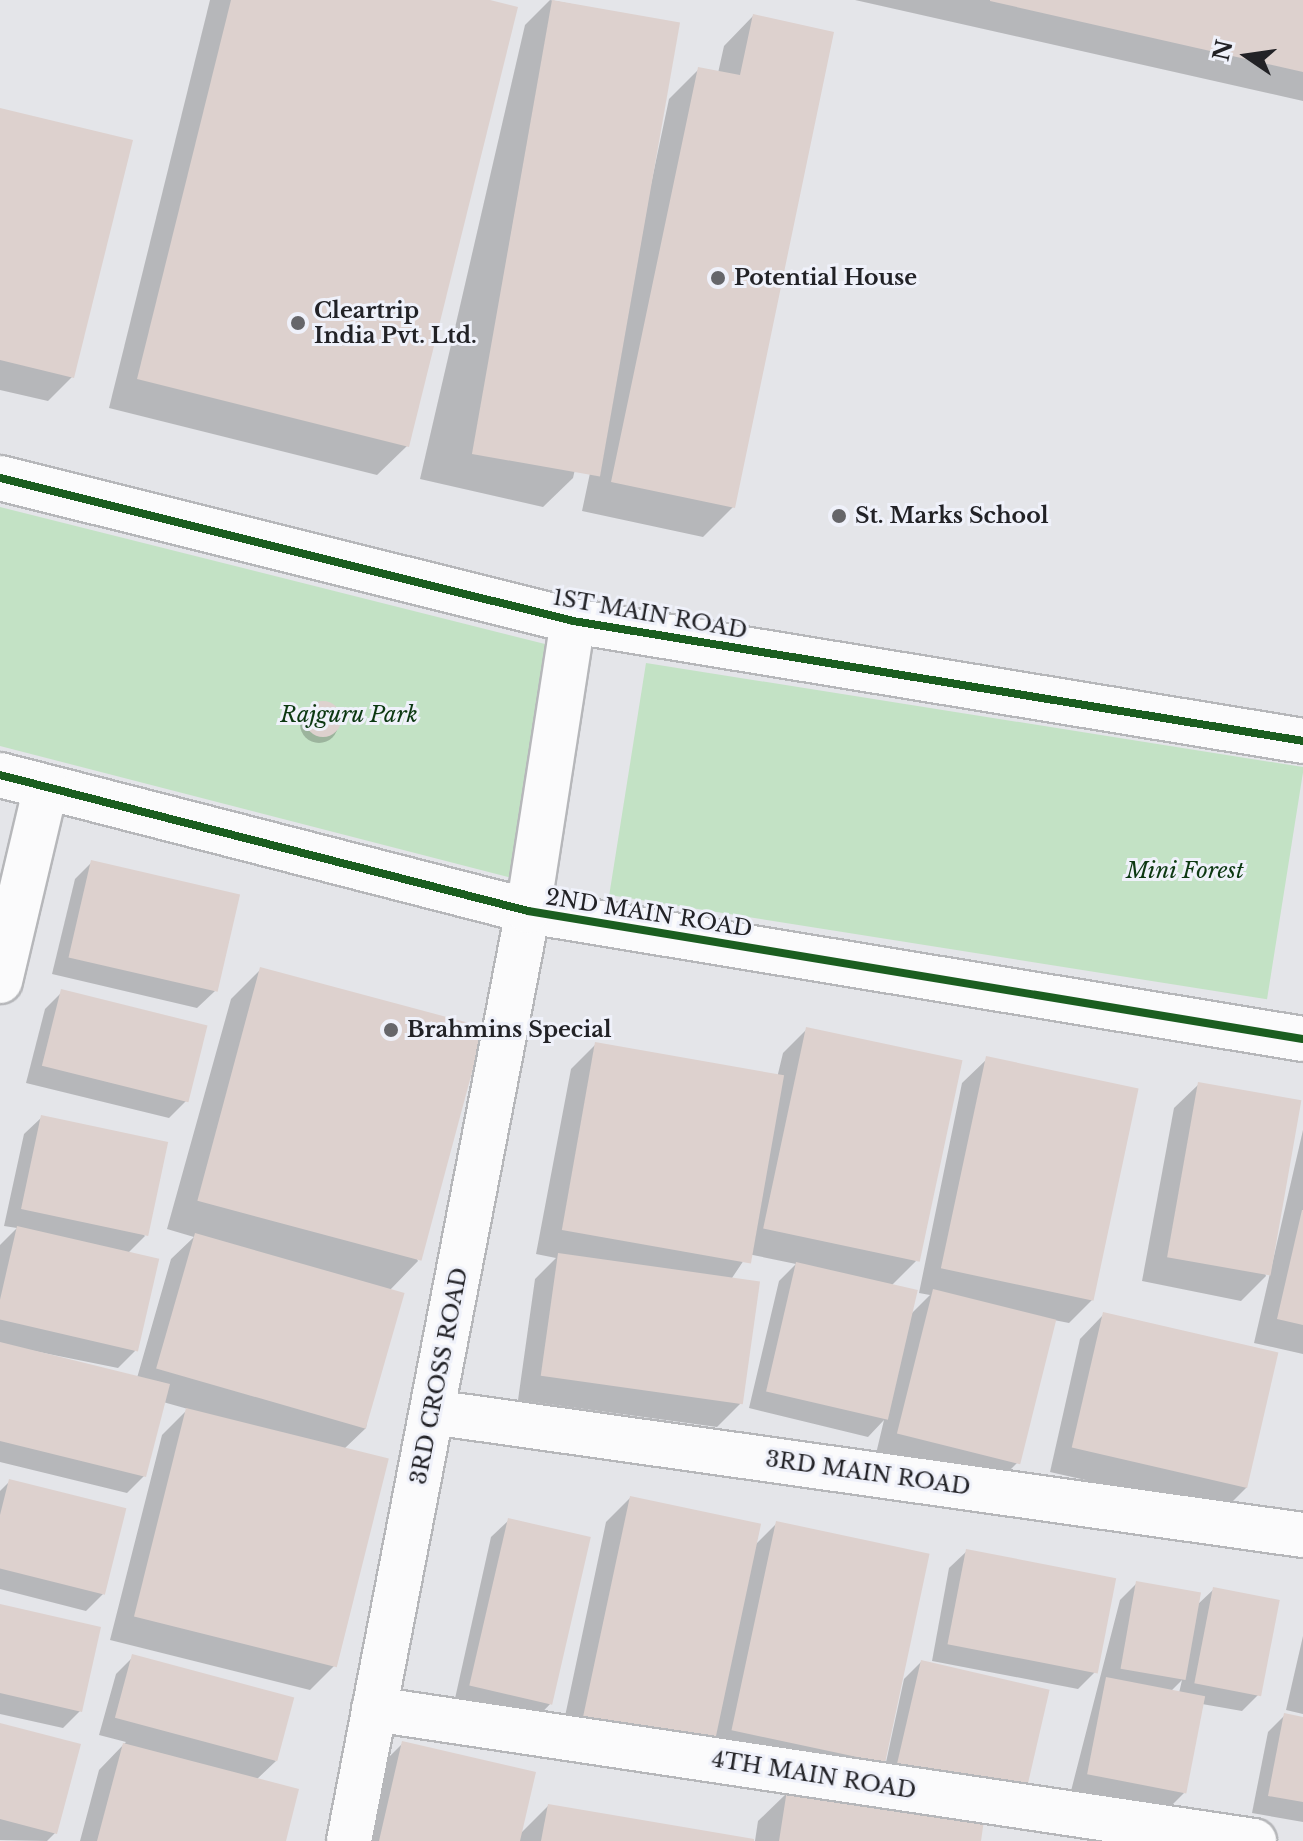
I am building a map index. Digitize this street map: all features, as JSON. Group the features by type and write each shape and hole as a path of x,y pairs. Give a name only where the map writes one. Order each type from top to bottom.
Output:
{"street":[{"name":"1ST MAIN ROAD","path":"0,478 573,621 1303,741"},
{"name":"3RD CROSS ROAD","path":"349,1841 528,911 573,621"},
{"name":"2ND MAIN ROAD","path":"0,775 528,911 1303,1039"},
{"path":"0,981 46,787"},
{"name":"3RD MAIN ROAD","path":"432,1412 1303,1535"},
{"name":"4TH MAIN ROAD","path":"374,1709 1254,1841"}],"green space":[{"name":"Rajguru Park","path":"0,507 549,645 512,878 0,746"},
{"name":"Mini Forest","path":"646,663 1303,767 1267,999 609,895"}],"building":[{"path":"231,0 490,0 518,7 409,447 137,379"},
{"path":"552,0 680,23 600,477 472,454"},
{"path":"1303,0 1303,72 990,1"},
{"name":"Potential House","path":"753,14 834,32 735,508 611,482 698,67 740,75"},
{"path":"0,108 133,140 74,378 0,360"},
{"path":"323,701 336,706 341,719 336,732 323,737 310,732 305,719 310,706"},
{"path":"91,860 240,894 218,992 69,957"},
{"path":"260,967 484,1027 421,1261 197,1201"},
{"path":"61,989 208,1026 188,1102 42,1066"},
{"path":"806,1027 963,1060 920,1262 763,1228"},
{"path":"595,1042 784,1075 751,1263 562,1230"},
{"path":"986,1056 1139,1088 1093,1301 941,1268"},
{"path":"1198,1082 1301,1100 1270,1276 1167,1257"},
{"path":"41,1115 168,1142 148,1236 21,1209"},
{"path":"1303,1210 1303,1325 1277,1319"},
{"path":"17,1226 159,1259 138,1351 0,1320 0,1300"},
{"path":"195,1233 405,1293 366,1429 156,1369"},
{"path":"558,1253 760,1281 743,1404 541,1376"},
{"path":"796,1262 918,1290 888,1420 766,1392"},
{"path":"933,1289 1056,1320 1020,1464 897,1434"},
{"path":"1103,1312 1278,1352 1247,1488 1072,1447"},
{"path":"0,1342 170,1384 146,1477 0,1441"},
{"path":"186,1408 389,1459 337,1667 134,1617"},
{"path":"9,1479 126,1508 105,1595 0,1568 0,1515"},
{"path":"630,1496 761,1524 714,1744 583,1716"},
{"path":"508,1518 591,1537 552,1705 469,1686"},
{"path":"776,1521 930,1554 885,1763 732,1730"},
{"path":"966,1549 1116,1578 1098,1673 947,1644"},
{"path":"1136,1581 1201,1592 1186,1680 1121,1669"},
{"path":"1213,1587 1280,1600 1261,1696 1194,1683"},
{"path":"0,1604 101,1627 82,1712 0,1693"},
{"path":"132,1654 294,1697 277,1761 115,1718"},
{"path":"921,1660 1050,1690 1026,1794 897,1764"},
{"path":"1106,1677 1205,1696 1186,1793 1087,1774"},
{"path":"1284,1713 1303,1717 1303,1802 1268,1796"},
{"path":"0,1723 81,1744 57,1834 0,1819"},
{"path":"402,1741 536,1772 520,1841 379,1841"},
{"path":"123,1743 299,1789 286,1841 97,1841"},
{"path":"787,1790 984,1820 981,1841 779,1841"},
{"path":"548,1804 754,1839 754,1841 541,1841"}],"cycle path":[{"path":"0,478 573,621 1303,741"},
{"path":"0,775 528,911 1303,1039"}],"place":[{"name":"Potential House","path":"718,278"},
{"name":"Cleartrip India Pvt. Ltd.","path":"298,323"},
{"name":"St. Marks School","path":"839,516"},
{"name":"Brahmins Special","path":"391,1030"}]}
